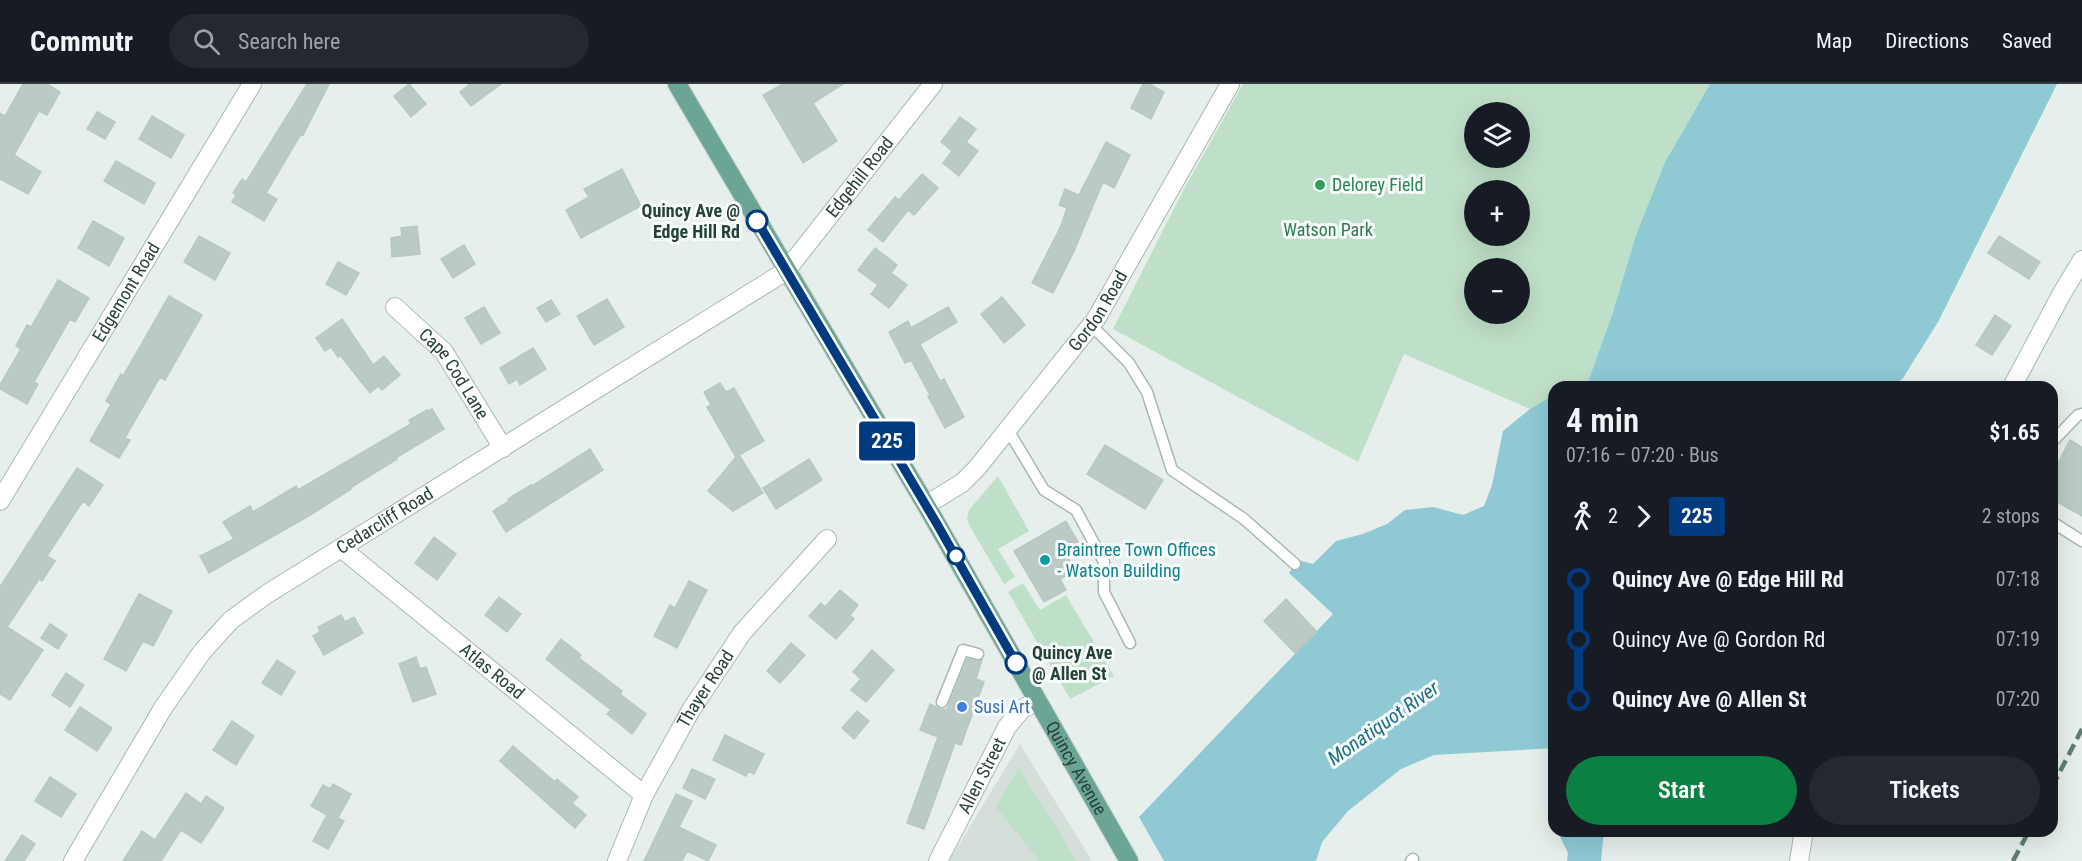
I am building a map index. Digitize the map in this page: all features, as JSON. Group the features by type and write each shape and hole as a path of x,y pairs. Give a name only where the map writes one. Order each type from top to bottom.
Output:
{"main road":[{"name":"Quincy Avenue","path":"676,84 926,505 1130,861"}],"street":[{"name":"Edgemont Road","path":"0,501 252,84"},
{"name":"Edgehill Road","path":"786,271 933,84"},
{"name":"Gordon Road","path":"926,505 962,483 977,468 1091,325 1230,84"},
{"path":"2015,381 2082,260"},
{"name":"Cedarcliff Road","path":"73,861 164,708 202,652 231,620 267,594 786,271"},
{"name":"Cape Cod Lane","path":"395,307 444,352 503,448"},
{"name":"Thayer Road","path":"617,861 644,795 691,710 741,633 827,539"},
{"name":"Atlas Road","path":"341,548 644,795"},
{"name":"Allen Street","path":"938,861 1007,727 1021,710 1037,700"},
{"path":"1799,861 1803,837"}],"lane":[{"path":"1091,325 1129,363 1147,392 1172,470 1244,519 1295,564"},
{"path":"2058,436 2078,415 2082,414"},
{"path":"1008,430 1044,490 1077,510 1104,562 1104,592 1130,643"},
{"path":"2058,526 2082,541"},
{"path":"942,702 963,650 978,654"}],"shaded area":[{"path":"1020,744 1092,861 949,861"}],"green space":[{"name":"Watson Park","path":"1243,84 1710,84 1665,162 1636,235 1613,312 1588,381 1548,381 1548,398 1530,409 1404,354 1358,462 1113,329 1183,191"},
{"path":"998,476 1029,531 998,549 1015,577 1004,584 967,518 969,510"},
{"path":"1023,583 1040,610 1066,595 1114,676 1070,699 1008,592"},
{"path":"1019,768 1077,861 1039,861 996,807"}],"water":[{"path":"1710,84 2057,84 1938,322 1900,381 1588,381 1613,312 1636,235 1665,162"},
{"name":"Monatiquot River","path":"1548,398 1548,748 1434,755 1401,769 1348,811 1322,842 1316,861 1164,861 1139,817 1333,614 1289,573 1298,560 1313,564 1336,541 1363,534 1387,524 1405,510 1433,507 1463,515 1484,506 1492,485 1503,431 1530,409"},
{"path":"1560,837 1603,837 1601,861 1567,861 1568,853"}],"building":[{"path":"23,84 47,84 60,92 47,115 39,111 14,155 41,172 28,194 0,179 0,113 5,116"},
{"path":"307,84 329,84 303,135 301,134 266,193 277,199 264,221 232,202 236,195 233,193 242,179 246,182"},
{"path":"409,84 426,104 411,117 394,96"},
{"path":"470,84 501,84 471,106 460,92"},
{"path":"783,84 843,84 813,103 837,141 803,163 763,95"},
{"path":"1143,84 1149,84 1164,92 1151,119 1131,108"},
{"path":"97,112 115,122 105,139 87,129"},
{"path":"152,116 184,135 171,158 139,139"},
{"path":"960,117 976,129 966,142 978,151 959,176 943,163 952,151 941,142"},
{"path":"1106,142 1130,155 1114,188 1103,182 1074,251 1053,293 1032,283 1061,226 1067,208 1059,205 1065,189 1079,195"},
{"path":"116,161 155,183 144,204 104,181"},
{"path":"622,169 641,206 581,238 566,210 589,197 584,189"},
{"path":"922,174 938,188 914,215 908,210 883,242 868,230 895,197 899,200"},
{"path":"93,221 124,238 109,266 78,248"},
{"path":"417,226 420,254 392,257 391,238 402,236 401,228"},
{"path":"199,236 230,253 215,280 184,262"},
{"path":"1999,236 2040,262 2029,279 1988,253"},
{"path":"464,245 475,264 453,278 441,259"},
{"path":"875,248 897,265 891,273 907,285 889,308 871,294 878,285 858,270"},
{"path":"338,262 359,273 346,295 326,284"},
{"path":"58,280 89,298 75,322 70,319 34,382 38,384 27,404 0,389 0,385 21,349 16,346 27,325 31,327"},
{"path":"169,296 202,315 165,380 160,377 125,438 130,440 119,458 90,441 111,404 106,401"},
{"path":"1002,297 1025,325 1004,343 981,314"},
{"path":"607,299 624,327 594,345 577,316"},
{"path":"551,300 560,314 546,322 537,308"},
{"path":"484,307 500,333 481,344 465,318"},
{"path":"948,307 957,322 920,344 940,381 944,379 964,417 945,428 911,360 905,363 889,332 908,321 911,328"},
{"path":"1995,315 2011,326 1992,355 1976,345"},
{"path":"342,319 373,365 384,356 400,375 382,390 378,386 370,393 340,355 338,357 331,347 325,351 316,338"},
{"path":"533,348 546,369 520,385 517,379 509,384 500,368"},
{"path":"720,383 726,392 734,388 764,441 739,455 763,493 733,511 708,491 736,457 707,407 711,405 704,392"},
{"path":"432,409 444,429 397,457 312,514 209,573 200,556 234,539 223,522 250,506 253,512 296,486 298,490 411,424 409,420"},
{"path":"2070,440 2082,447 2082,516 2058,502 2058,463"},
{"path":"1105,445 1163,480 1145,509 1087,474"},
{"path":"590,449 603,470 506,532 493,511 509,501 508,499"},
{"path":"809,459 822,480 776,509 763,488"},
{"path":"77,468 103,485 89,506 83,501 47,556 55,561 42,581 39,579 7,627 43,650 10,700 0,694 0,587"},
{"name":"Braintree Town Offices - Watson Building","path":"1066,521 1078,542 1064,550 1075,570 1060,579 1066,590 1044,602 1014,551"},
{"path":"434,537 456,554 437,580 415,563"},
{"path":"689,581 707,590 677,648 654,636 670,605 675,608"},
{"path":"840,590 858,605 850,615 854,619 836,639 809,616 821,603 825,607"},
{"path":"139,594 172,611 153,646 143,641 126,671 104,659"},
{"path":"499,597 521,614 507,632 485,615"},
{"path":"1286,599 1317,632 1295,653 1264,621"},
{"path":"341,615 345,622 354,617 363,633 324,655 313,636 320,632 318,627"},
{"path":"50,624 67,635 58,649 41,638"},
{"path":"561,639 581,655 579,658 622,691 620,694 646,714 632,734 607,714 611,710 546,659"},
{"path":"791,643 805,655 780,683 767,671"},
{"path":"872,650 894,670 866,702 851,690 861,679 853,672"},
{"path":"416,657 420,669 426,667 436,694 413,702 399,664"},
{"path":"967,659 982,660 976,679 984,682 961,745 955,743 924,829 907,823 938,737 920,730 930,704 947,710"},
{"path":"277,660 295,672 281,695 262,683"},
{"path":"66,673 84,685 70,707 52,695"},
{"path":"80,707 112,728 97,751 65,730"},
{"path":"857,711 869,721 854,739 842,728"},
{"path":"232,721 254,736 236,765 213,750"},
{"path":"725,735 764,754 754,774 748,771 746,776 713,760"},
{"path":"513,746 555,782 557,779 578,797 572,803 586,815 575,828 500,761"},
{"path":"692,769 715,779 705,799 683,788"},
{"path":"50,777 76,794 61,817 35,801"},
{"path":"333,784 351,794 338,818 344,821 328,849 313,841 327,815 311,806 323,785 330,789"},
{"path":"186,793 201,804 206,796 224,808 201,843 181,830 161,861 123,861 142,831 155,840"},
{"path":"676,794 692,801 679,827 716,845 708,861 687,851 682,861 644,861"},
{"path":"22,835 35,844 24,861 5,861"}],"railway":[{"path":"2058,775 2082,729"},
{"path":"2013,861 2026,837"}],"bus line":[{"name":"225","path":"757,221 937,524 1016,663"}],"place":[{"name":"Delorey Field","path":"1320,185"},
{"name":"Quincy Ave @ Edge Hill Rd","path":"757,221"},
{"name":"Braintree Town Offices - Watson Building","path":"1045,560"},
{"name":"Quincy Ave @ Allen St","path":"1016,663"},
{"name":"Susi Art","path":"962,707"}]}
